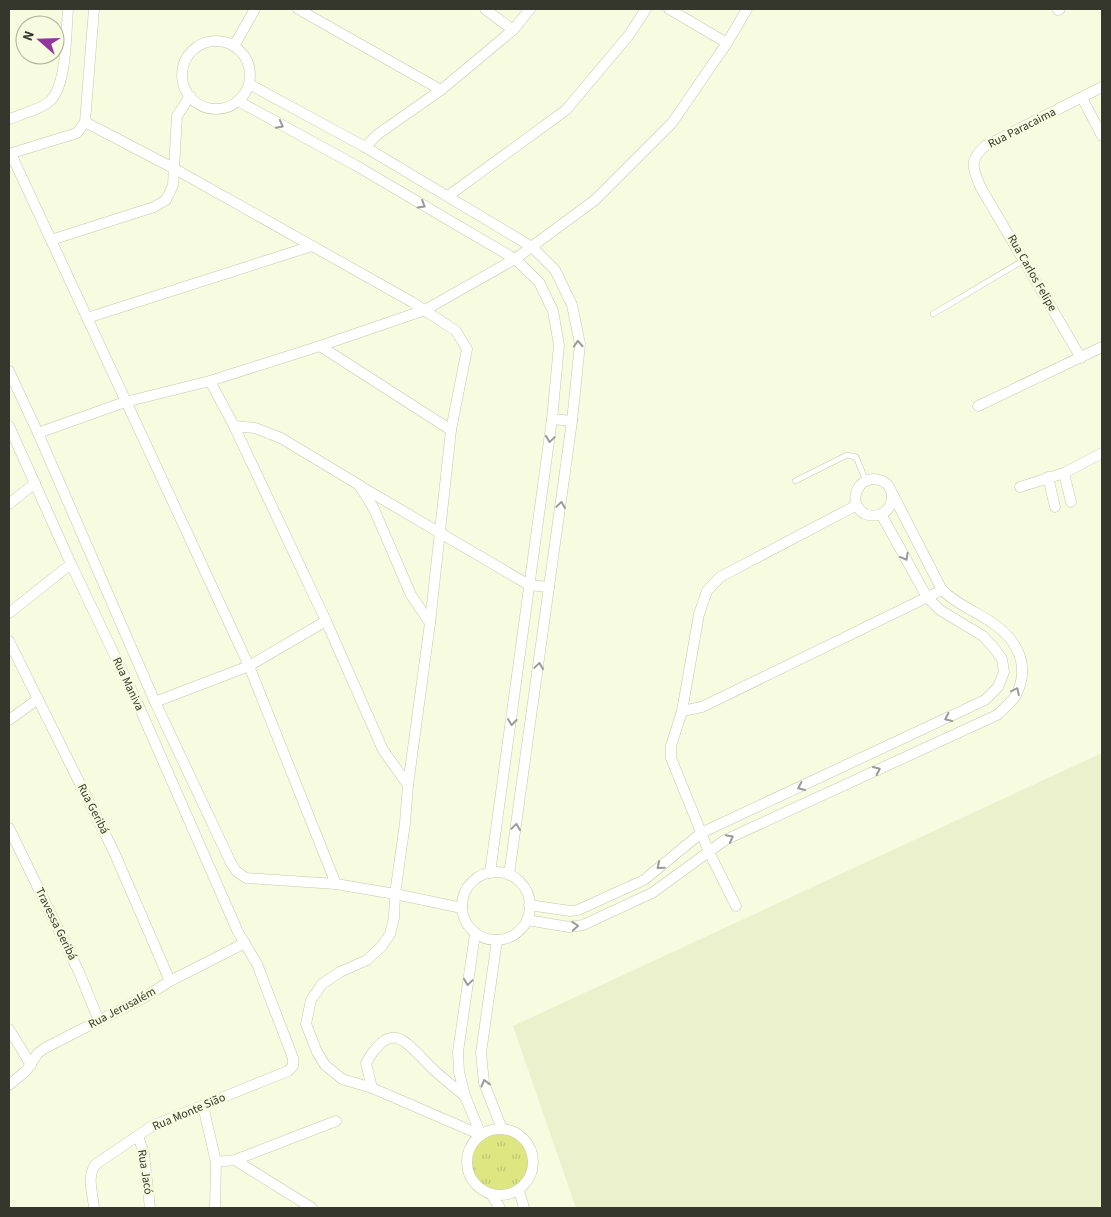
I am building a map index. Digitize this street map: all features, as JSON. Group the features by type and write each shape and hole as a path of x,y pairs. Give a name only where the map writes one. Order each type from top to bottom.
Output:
{"street":[{"path":"9,119 31,111 51,100 58,87 64,62 68,9"},
{"path":"94,9 85,122 77,133 10,154 249,666 336,884"},
{"path":"234,46 256,9"},
{"path":"298,9 441,90"},
{"path":"485,9 513,30"},
{"path":"365,147 378,134 441,90 513,30 530,9"},
{"path":"448,196 566,110 629,35 646,9"},
{"path":"669,9 727,43"},
{"path":"38,433 125,402 210,381 424,310 515,259 595,200 672,123 727,43 747,9"},
{"path":"208,42 224,42 234,46 243,53 250,67 249,84 238,101 224,108 216,109 202,106 190,96 183,83 182,75 186,60 195,48 208,42"},
{"path":"249,84 365,147 532,246 556,270 572,305 580,344 572,422 509,875"},
{"name":"Rua Paracaima","path":"981,188 974,171 973,162 976,154 985,146 1102,87"},
{"path":"51,240 154,207 166,200 173,185 177,116 190,96"},
{"path":"1082,98 1102,136"},
{"path":"238,101 355,165 515,259 539,282 553,311 559,345 552,419 490,873"},
{"path":"85,122 175,169 424,310 456,331 467,349 451,430 430,622 395,894 394,918 390,934 382,946 367,960 340,972 322,984 311,1000 306,1024 317,1052 325,1065 342,1079 372,1088 481,1135"},
{"name":"Rua Carlos Felipe","path":"981,188 1081,358"},
{"path":"87,318 312,246"},
{"path":"320,346 451,430"},
{"path":"978,406 1102,347"},
{"path":"9,371 38,433 155,702 236,871 246,878 336,884 462,908"},
{"path":"210,381 234,426 326,621 383,750 408,785"},
{"path":"552,419 572,422"},
{"name":"Rua Maniva","path":"9,426 136,702 238,932 257,964 276,1019 293,1058 293,1066"},
{"path":"234,426 255,428 281,438 530,585 549,588"},
{"path":"1020,487 1064,473 1102,453"},
{"path":"1064,473 1071,502"},
{"path":"1048,477 1055,507"},
{"path":"526,920 569,927 583,925 652,894 724,840 997,714 1015,696 1023,676 1020,655 1010,639 992,623 942,590 888,485 878,479 866,480 856,494 857,505 865,514 870,516 882,514 890,506 892,495"},
{"path":"9,504 35,483"},
{"path":"359,485 374,509 411,595 430,622"},
{"path":"736,906 709,852 671,758 671,746 682,711 699,614 707,591 720,577 857,505"},
{"path":"529,905 570,911 578,910 644,880 702,832 985,700 998,686 1004,672 1002,659 983,636 940,610 928,596 882,514"},
{"path":"9,614 71,564"},
{"path":"682,711 702,707 942,590"},
{"path":"155,702 249,666 326,621"},
{"name":"Rua Geribá","path":"9,641 114,852 170,981"},
{"path":"9,720 38,699"},
{"name":"Travessa Geribá","path":"9,828 79,972 99,1020"},
{"path":"490,873 509,875 516,879 526,890 529,905 523,926 511,936 497,940 489,940 475,934 466,922 462,908 468,886 480,876 490,873"},
{"path":"475,934 458,1052 459,1072 465,1096 481,1135"},
{"path":"497,940 481,1054 484,1083 502,1129"},
{"name":"Rua Jerusalém","path":"9,1085 31,1065 38,1053 45,1048 245,943"},
{"path":"9,1029 31,1065"},
{"path":"372,1088 366,1063 374,1050 384,1040 398,1038 412,1046 432,1069 465,1096"},
{"name":"Rua Monte Sião","path":"94,1208 90,1176 96,1164 152,1126 288,1071 293,1066"},
{"path":"202,1106 216,1162 215,1208"},
{"path":"216,1162 235,1160 336,1121"},
{"path":"495,1129 502,1129 516,1133 528,1143 533,1164 532,1172 525,1185 519,1190 506,1195 491,1194 478,1187 469,1175 467,1168 471,1146 481,1135 495,1129"},
{"name":"Rua Jacó","path":"138,1136 144,1154 150,1208"},
{"path":"235,1160 312,1208"},
{"path":"519,1190 524,1208"},
{"path":"491,1194 500,1208"}],"lane":[{"path":"933,314 1024,260"},
{"path":"795,481 836,458 847,455 856,457 866,480"}],"shaded area":[{"path":"1102,753 1102,1208 576,1208 513,1026"}],"green space":[{"path":"495,1134 505,1134 520,1142 526,1151 528,1162 526,1173 520,1182 505,1190 495,1190 484,1185 477,1178 472,1167 472,1157 477,1146 484,1139"}]}
